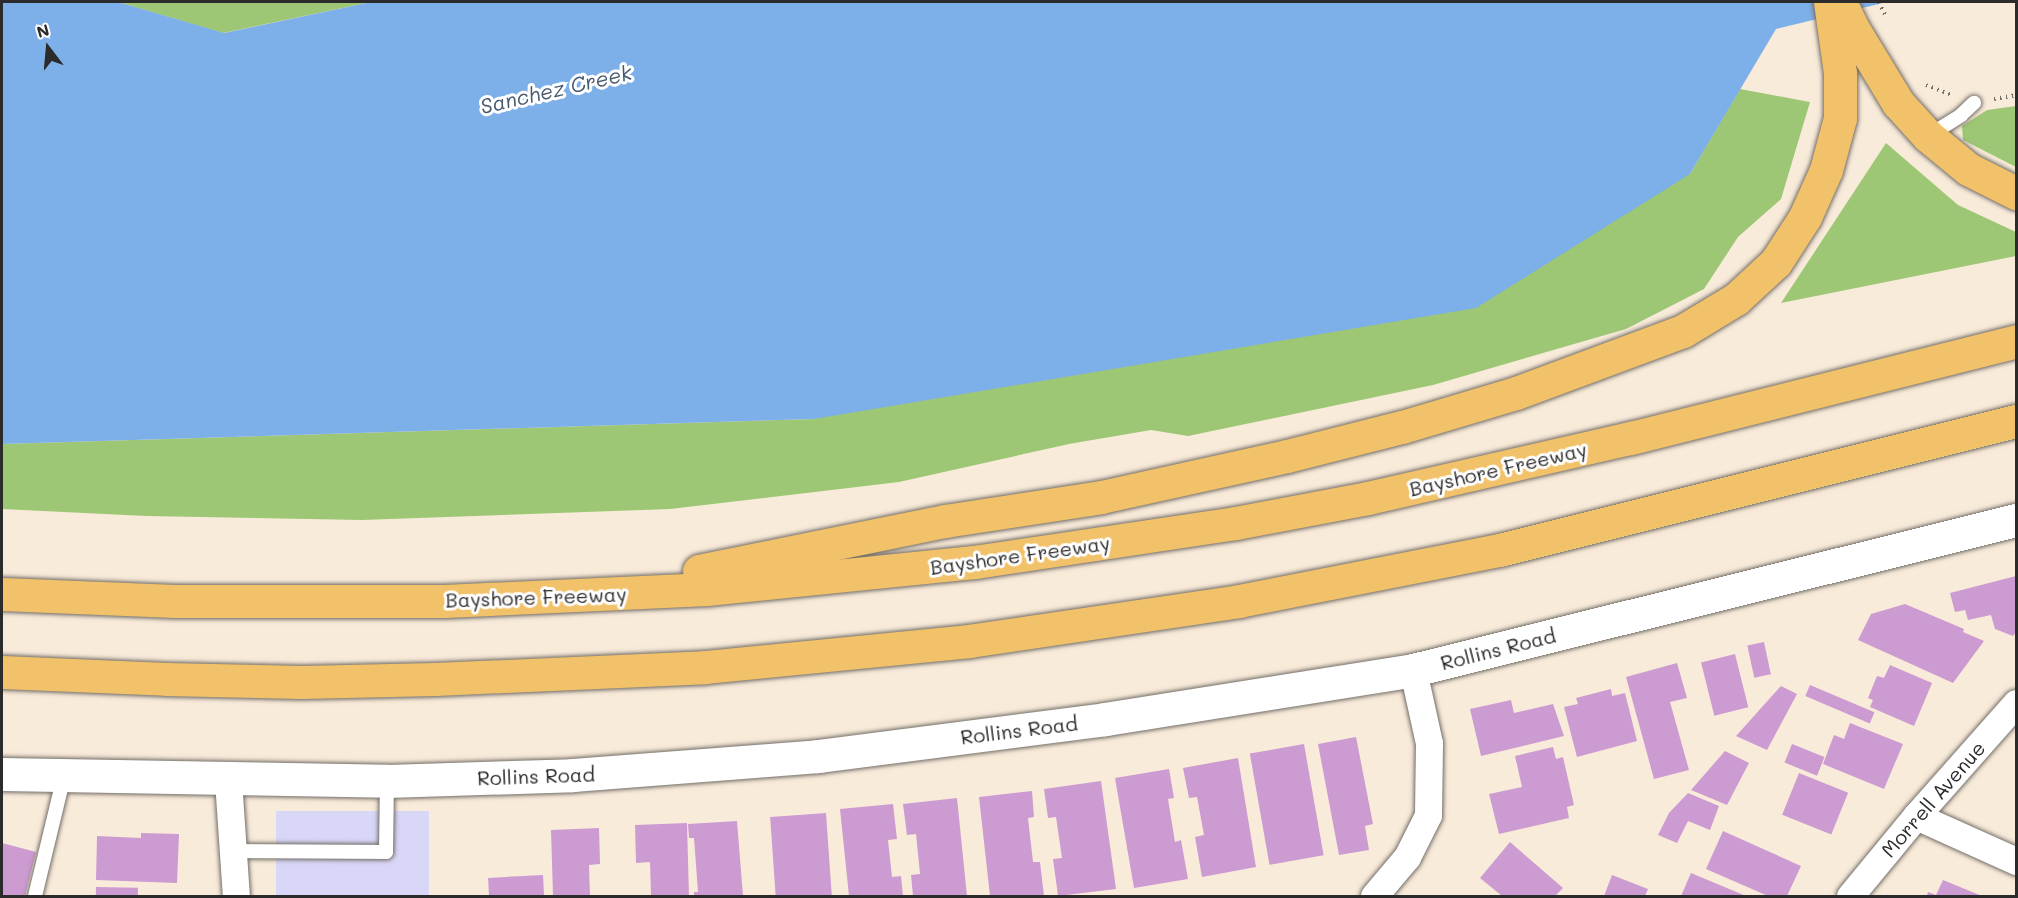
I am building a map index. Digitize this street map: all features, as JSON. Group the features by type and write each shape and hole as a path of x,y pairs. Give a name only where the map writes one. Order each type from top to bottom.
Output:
{"highway":[{"path":"574,597 945,520 1101,497 1276,459 1402,427 1516,393 1683,331 1736,299 1776,262 1805,217 1822,179 1840,118 1840,73 1830,2"},
{"path":"1840,2 1852,27 1898,103 1928,136 1968,169 2016,193"},
{"name":"Bayshore Freeway","path":"2,594 163,601 309,603 574,597 853,575 975,562 1236,523 1500,470 2016,341"},
{"path":"11,674 302,682 568,675 837,656 969,641 1194,609 1370,577 1632,518 2016,421"}],"street":[{"name":"Rollins Road","path":"2,774 228,780 387,781 573,775 818,756 1105,719 1413,670 2016,519"},
{"path":"1374,897 1407,857 1428,814 1429,743 1413,670"},
{"name":"Morrell Avenue","path":"1850,897 1916,816 2016,703"},
{"path":"228,780 236,897"},
{"path":"1916,816 2016,861"}],"lane":[{"path":"1928,136 1961,115 1974,103"},
{"path":"35,897 64,776"},
{"path":"233,851 386,852 387,781"}],"shaded area":[{"path":"276,811 429,811 429,896 276,896"}],"green space":[{"path":"118,2 371,2 223,33"},
{"path":"1740,89 1810,102 1781,199 1738,237 1704,289 1626,329 1433,385 1188,436 1151,430 1069,444 899,482 670,509 362,520 146,516 2,509 2,444 814,419 1690,174"},
{"path":"2016,106 2016,167 1963,140 1962,126 1987,110"},
{"path":"1886,143 1958,205 2016,232 2016,256 1781,303"}],"water":[{"name":"Sanchez Creek","path":"2,2 118,2 224,33 371,2 1887,2 1776,29 1690,174 1476,308 814,419 2,444"}],"building":[{"path":"2016,576 2016,632 2013,636 1995,629 1991,615 1968,620 1965,610 1955,612 1950,593"},
{"path":"1905,604 1964,629 1963,632 1984,641 1953,683 1858,640 1871,614"},
{"path":"1764,642 1771,674 1754,678 1747,646"},
{"path":"1735,654 1748,707 1714,716 1701,662"},
{"path":"1677,663 1687,698 1670,702 1689,770 1654,779 1626,677"},
{"path":"1890,665 1932,683 1914,726 1870,707 1873,700 1868,698 1877,676 1884,678"},
{"path":"1810,685 1874,712 1870,723 1805,696"},
{"path":"1781,686 1797,694 1767,750 1736,736"},
{"path":"1611,689 1612,696 1625,693 1637,741 1577,757 1564,707 1578,704 1576,698"},
{"path":"1511,700 1514,713 1553,704 1564,736 1481,756 1470,709"},
{"path":"1850,723 1903,744 1884,789 1823,764 1834,735 1844,739"},
{"path":"1356,737 1373,824 1365,826 1369,850 1339,855 1318,744"},
{"path":"1304,744 1324,855 1269,865 1250,754"},
{"path":"1792,744 1824,757 1817,776 1785,763"},
{"path":"1553,747 1556,759 1563,757 1574,805 1567,807 1569,818 1499,834 1489,794 1522,787 1515,756"},
{"path":"1725,751 1749,763 1727,805 1691,790"},
{"path":"1238,758 1256,867 1202,877 1195,837 1204,835 1197,797 1189,798 1183,768"},
{"path":"1169,769 1174,798 1168,799 1175,842 1181,840 1188,879 1134,888 1115,778"},
{"path":"1799,773 1848,793 1831,835 1782,815"},
{"path":"1101,781 1116,889 1058,896 1053,859 1062,858 1056,817 1048,818 1044,789"},
{"path":"1032,791 1034,817 1028,818 1033,862 1040,862 1044,896 990,896 979,797"},
{"path":"1688,793 1719,806 1710,830 1688,821 1677,843 1658,835 1669,813"},
{"path":"957,798 967,896 913,896 911,875 920,874 916,834 907,835 903,804"},
{"path":"893,804 897,839 888,840 892,877 901,876 903,896 849,896 840,809"},
{"path":"826,813 832,896 776,896 770,817"},
{"path":"737,821 743,896 694,896 694,892 698,892 694,838 689,838 688,824"},
{"path":"687,823 689,896 651,896 650,862 636,863 635,825"},
{"path":"599,828 600,864 589,865 590,896 553,896 551,830"},
{"path":"1723,831 1801,866 1787,896 1768,896 1706,869"},
{"path":"141,833 179,834 177,883 96,880 97,836 141,838"},
{"path":"1510,842 1563,888 1555,896 1502,896 1480,878"},
{"path":"2,843 36,852 25,896 2,896"},
{"path":"1691,873 1746,896 1681,896"},
{"path":"543,875 544,896 489,896 488,878"},
{"path":"1612,875 1648,889 1645,896 1604,896"},
{"path":"1943,880 1982,896 1927,896 1928,892 1936,895"},
{"path":"96,887 138,888 138,896 96,896"}]}
